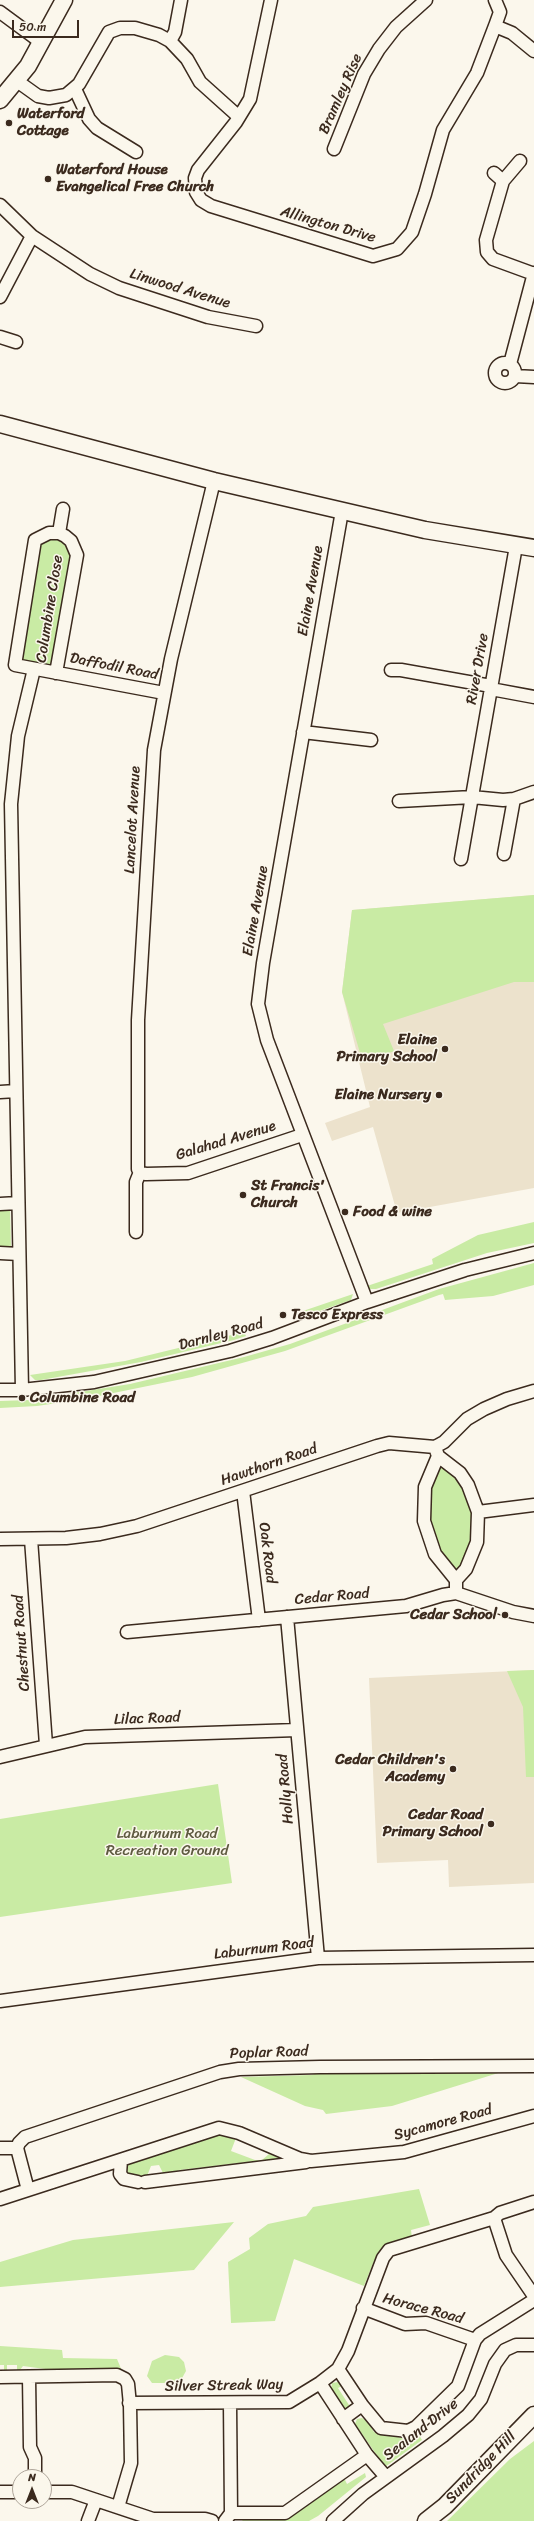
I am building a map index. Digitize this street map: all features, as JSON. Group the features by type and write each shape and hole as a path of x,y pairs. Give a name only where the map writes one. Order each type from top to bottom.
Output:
{"main road":[{"path":"0,100 17,81 42,43 64,0"},
{"path":"0,424 214,481 425,530 534,548"},
{"name":"Sundridge Hill","path":"426,2521 445,2506 534,2415"}],"street":[{"path":"170,41 175,32 181,0"},
{"name":"Allington Drive","path":"271,0 252,92 239,117 196,174 196,191 201,200 211,206 358,253 373,256 388,254 402,245 412,232 425,194 442,130 477,73 495,26 500,11 495,0"},
{"name":"Bramley Rise","path":"334,149 364,74 375,56 396,27 426,0"},
{"path":"0,12 42,43"},
{"path":"495,26 512,33 534,51"},
{"path":"17,81 34,94 43,98 63,96 75,89 107,35 113,30 135,28 159,35 170,41 187,58 200,82 239,117"},
{"path":"75,89 89,119 97,128 136,152"},
{"path":"510,364 534,274 493,259 487,252 486,240 503,181 520,161"},
{"path":"494,173 503,181"},
{"name":"Linwood Avenue","path":"0,205 32,236 90,274 119,288 208,317 256,326"},
{"path":"0,297 32,236"},
{"path":"0,338 16,342"},
{"path":"504,363 510,364 514,368 515,376 512,380 506,383 497,378 497,367 504,363"},
{"path":"515,376 534,378"},
{"name":"Lancelot Avenue","path":"136,1232 136,1182 139,1170 139,1007 154,754 164,693 214,481"},
{"name":"Columbine Close","path":"59,533 63,509"},
{"name":"Elaine Avenue","path":"342,510 303,732 258,1004 267,1040 367,1302"},
{"name":"Columbine Close","path":"34,669 14,664 35,540 42,535 59,533 71,541 77,555 56,673"},
{"name":"River Drive","path":"460,859 516,546"},
{"path":"22,1390 11,804 18,736 34,669"},
{"name":"Daffodil Road","path":"34,669 164,693"},
{"path":"391,670 401,670 491,687 534,697"},
{"path":"303,732 370,740"},
{"path":"398,801 472,797 491,800 514,799 534,792"},
{"path":"504,854 514,799"},
{"path":"0,1092 16,1091"},
{"name":"Galahad Avenue","path":"139,1170 153,1174 188,1173 302,1135"},
{"path":"0,1204 18,1203"},
{"name":"Darnley Road","path":"0,1390 22,1390 94,1382 230,1351 272,1338 367,1302 465,1270 534,1252"},
{"path":"0,1253 19,1254"},
{"path":"456,1593 456,1580 435,1554 424,1521 425,1487 436,1451 467,1419 484,1409 507,1399 534,1391"},
{"name":"Hawthorn Road","path":"0,1539 31,1539 100,1534 137,1526 389,1443 436,1451"},
{"path":"436,1451 464,1479 475,1498 478,1512 478,1542 466,1569 456,1580"},
{"name":"Oak Road","path":"243,1491 259,1620"},
{"path":"478,1512 534,1505"},
{"name":"Chestnut Road","path":"31,1539 46,1745"},
{"name":"Cedar Road","path":"127,1632 406,1606 443,1595 456,1593 513,1612 534,1616"},
{"name":"Holly Road","path":"287,1617 318,1958"},
{"name":"Lilac Road","path":"0,1757 85,1737 297,1730"},
{"name":"Laburnum Road","path":"0,2000 318,1958 534,1955"},
{"name":"Poplar Road","path":"17,2148 19,2143 26,2137 41,2131 229,2070 534,2066"},
{"name":"Sycamore Road","path":"121,2160 120,2174 124,2179 149,2178 404,2152 534,2116"},
{"name":"Sycamore Road","path":"0,2199 218,2128 239,2133 297,2158 311,2161"},
{"path":"0,2148 17,2148 28,2190"},
{"name":"Silver Streak Way","path":"130,2403 289,2402 320,2383 338,2369 348,2351 383,2258 389,2250 494,2218 500,2213 534,2202"},
{"path":"494,2218 506,2254 534,2296"},
{"path":"338,2369 362,2405 381,2428 408,2431 416,2427 458,2386 475,2340 480,2334 534,2300"},
{"name":"Horace Road","path":"363,2308 406,2324 426,2323 475,2340"},
{"name":"Sealand Drive","path":"333,2521 386,2477 443,2436 468,2414 481,2399 496,2364 505,2350 516,2345 533,2345"},
{"path":"0,2377 119,2375 127,2381 130,2403 131,2466 118,2507"},
{"path":"29,2377 30,2446 34,2457 35,2469"},
{"path":"320,2383 367,2455 386,2477"},
{"path":"230,2402 228,2517 285,2513 367,2455"},
{"path":"343,2419 362,2405"},
{"path":"0,2492 12,2492"},
{"path":"52,2492 72,2492 153,2519 205,2519 212,2521"},
{"path":"88,2521 96,2500"}],"shaded area":[{"name":"Elaine Primary School","path":"534,895 534,1188 397,1213 373,1127 332,1141 325,1123 370,1107 342,992 352,910"},
{"name":"Cedar Children's Academy","path":"534,1670 534,1883 449,1887 448,1860 377,1863 369,1678"}],"green space":[{"path":"59,538 69,547 71,554 52,670 21,664 39,545 44,539"},
{"path":"534,895 534,982 514,982 383,1024 394,1051 363,1063 342,992 352,910"},
{"path":"0,1209 10,1209 11,1247 0,1246"},
{"path":"534,1222 534,1243 487,1253 376,1289 369,1289 367,1286 433,1264 432,1259 478,1235"},
{"path":"534,1263 534,1285 493,1296 445,1300 443,1294 439,1295 285,1351 192,1377 84,1399 37,1406 0,1408 0,1401 30,1400 130,1384 244,1357 290,1344 439,1289"},
{"path":"353,1294 351,1300 305,1316 303,1311"},
{"path":"244,1332 246,1336 234,1340 141,1362 41,1380 35,1380 30,1375 125,1361"},
{"path":"438,1461 457,1476 471,1499 475,1527 469,1554 455,1575 437,1552 425,1504"},
{"path":"534,1670 534,1777 526,1777 523,1707 507,1671"},
{"name":"Laburnum Road Recreation Ground","path":"218,1784 232,1883 0,1917 0,1819"},
{"path":"508,2070 392,2106 326,2114 323,2110 305,2106 241,2077 311,2075 321,2072"},
{"path":"220,2134 236,2138 231,2151 255,2160 262,2160 269,2154 288,2161 271,2164 265,2160 179,2170 176,2174 164,2175 159,2165 151,2166 147,2176 132,2178 125,2175 126,2163"},
{"path":"419,2189 430,2225 411,2230 412,2238 391,2243 382,2249 374,2261 364,2286 294,2259 275,2321 231,2323 228,2262 250,2249 249,2238 268,2224 306,2216 313,2207"},
{"path":"234,2222 194,2270 0,2287 0,2262 73,2240"},
{"path":"0,2346 62,2350 63,2358 117,2359 122,2371 60,2371 23,2366 17,2374 17,2365 7,2365 7,2372 4,2373 4,2365 0,2365"},
{"path":"165,2355 179,2357 184,2362 186,2371 181,2380 168,2386 165,2383 152,2383 147,2376 152,2361"},
{"path":"338,2382 342,2386 338,2388 349,2405 353,2403 348,2410 344,2408 331,2390 332,2383"},
{"path":"362,2418 368,2422 374,2432 379,2434 409,2439 419,2435 422,2440 385,2467 355,2424 357,2419"},
{"path":"534,2441 534,2521 447,2521 510,2459"},
{"path":"365,2473 366,2477 318,2516 309,2521 242,2521 247,2515 282,2515 343,2476 347,2484"}],"place":[{"name":"Waterford Cottage","path":"9,123"},
{"name":"Waterford House Evangelical Free Church","path":"48,179"},
{"name":"Elaine Primary School","path":"445,1049"},
{"name":"Elaine Nursery","path":"439,1095"},
{"name":"St Francis' Church","path":"243,1195"},
{"name":"Food & wine","path":"345,1212"},
{"name":"Tesco Express","path":"283,1315"},
{"name":"Columbine Road","path":"22,1398"},
{"name":"Cedar School","path":"505,1615"},
{"name":"Cedar Children's Academy","path":"453,1769"},
{"name":"Cedar Road Primary School","path":"491,1824"}]}
